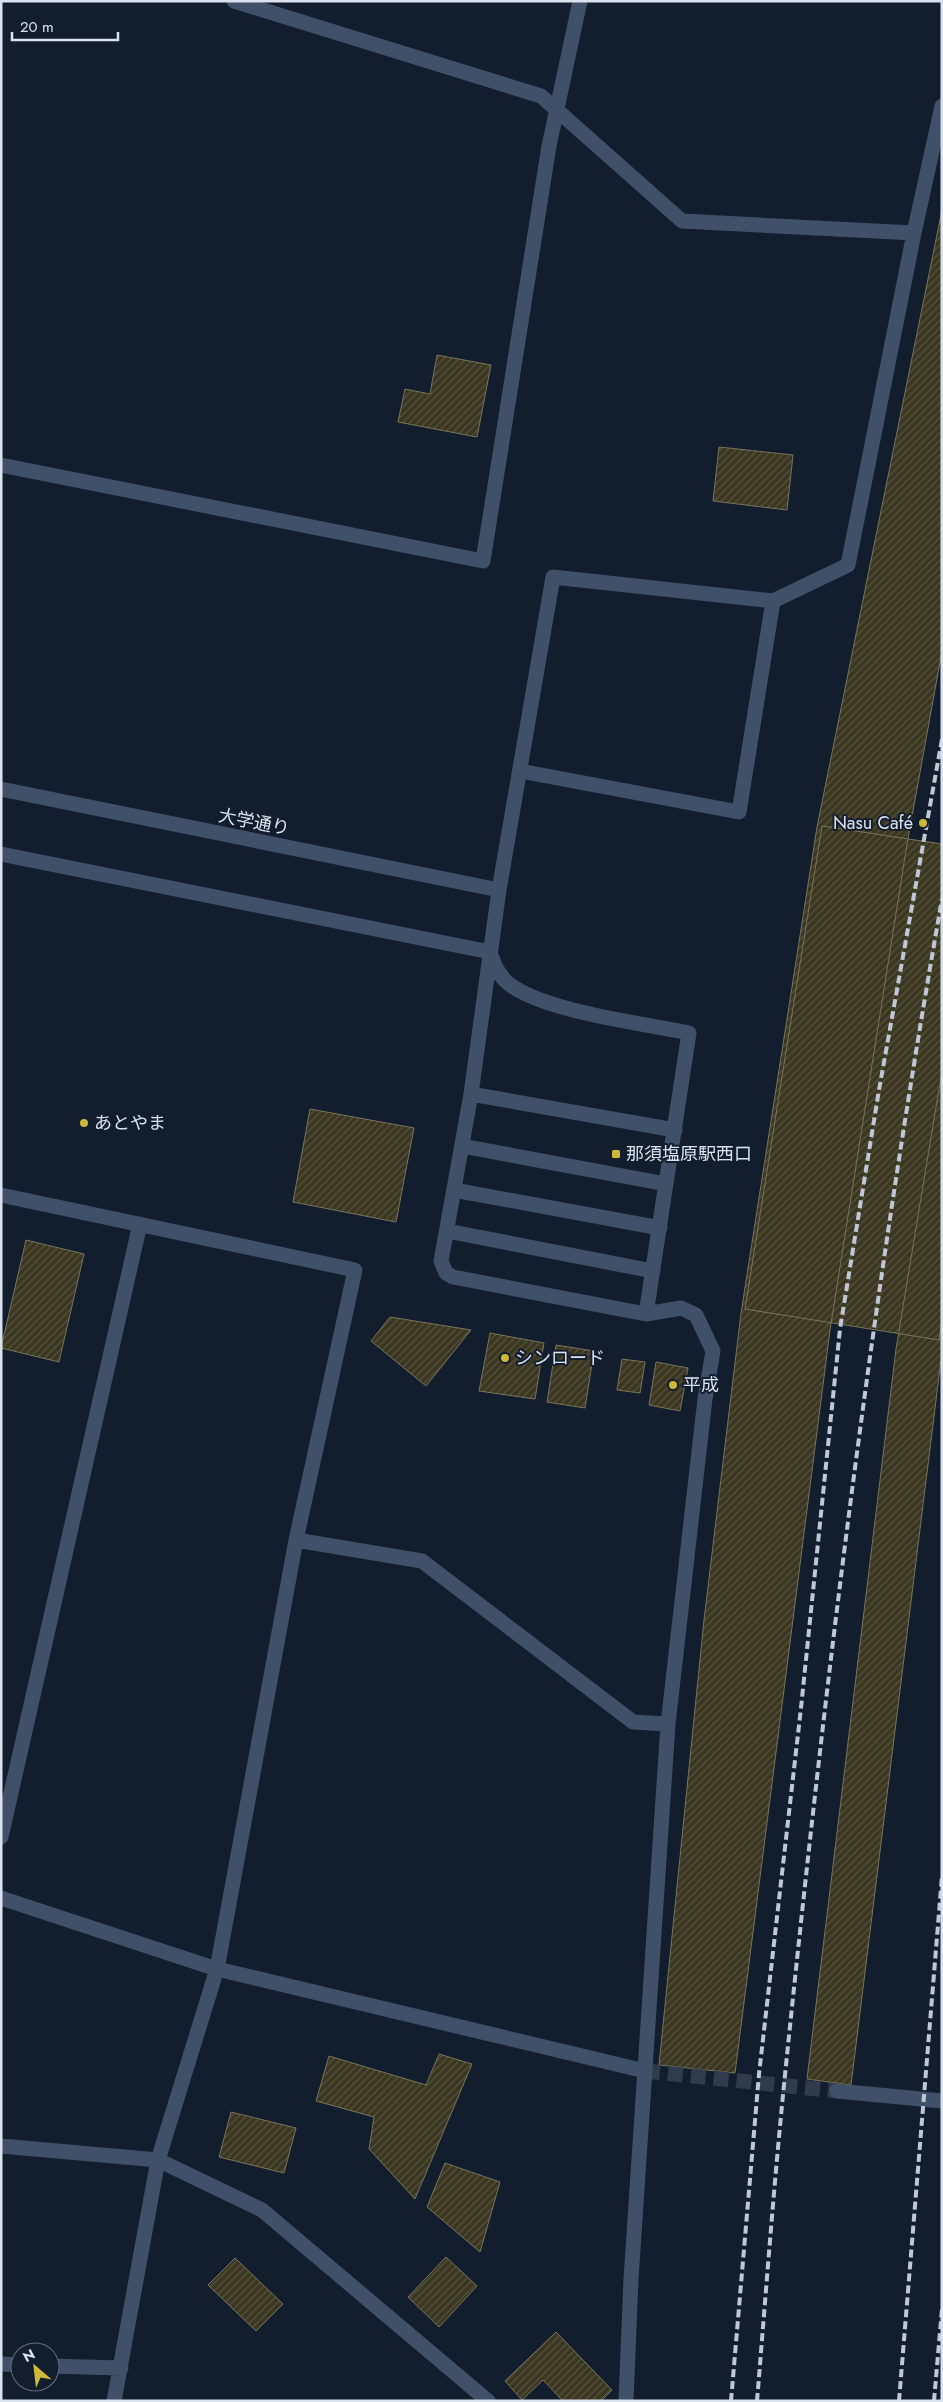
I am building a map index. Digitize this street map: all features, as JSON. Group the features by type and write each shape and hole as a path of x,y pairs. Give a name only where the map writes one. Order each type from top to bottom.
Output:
{"street":[{"path":"234,1 541,96 682,221 914,233"},
{"path":"1,465 483,561 549,146 580,1"},
{"path":"626,2401 668,1724 705,1399 713,1351 696,1315 681,1308 646,1314 453,1276 446,1273 441,1261 471,1094 506,847 553,577 774,602 848,565 914,233 942,106"},
{"path":"520,771 739,812 774,602"},
{"name":"大学通り","path":"1,790 499,890"},
{"path":"1,854 490,952"},
{"path":"490,952 497,971 509,984 527,994 560,1006 689,1033 646,1314"},
{"path":"471,1094 675,1130"},
{"path":"462,1146 666,1184"},
{"path":"454,1190 660,1228"},
{"path":"1,1195 355,1270 296,1540 217,1969 158,2160 114,2401"},
{"path":"1,1837 140,1224"},
{"path":"447,1231 653,1271"},
{"path":"296,1540 422,1561 633,1722 668,1724"},
{"path":"1,1898 217,1969 645,2071"},
{"path":"837,2092 942,2101"},
{"path":"1,2146 158,2160 262,2210 488,2401"},
{"path":"60,2366 121,2368"}],"building":[{"path":"942,210 942,651 907,844 830,1330 735,2073 659,2065 704,1620 741,1313 817,827"},
{"path":"437,355 491,365 477,437 398,422 405,389 430,394"},
{"path":"719,447 793,455 787,510 713,501"},
{"path":"822,826 942,844 942,1319 939,1340 745,1309"},
{"path":"942,1071 942,1352 851,2085 807,2079 896,1349"},
{"path":"310,1109 414,1128 396,1222 293,1202"},
{"path":"26,1240 84,1254 59,1362 1,1348"},
{"path":"390,1317 471,1330 426,1386 371,1341"},
{"path":"490,1333 544,1343 535,1399 479,1391"},
{"path":"556,1345 594,1351 585,1408 547,1402"},
{"path":"622,1359 645,1362 640,1393 617,1390"},
{"path":"656,1362 688,1368 680,1411 649,1405"},
{"path":"439,2054 472,2064 415,2199 369,2149 374,2117 316,2101 329,2056 426,2085"},
{"path":"231,2112 296,2128 284,2173 219,2157"},
{"path":"445,2163 500,2182 480,2252 427,2207"},
{"path":"446,2257 477,2286 439,2327 408,2297"},
{"path":"235,2258 283,2304 256,2331 208,2285"},
{"path":"556,2332 612,2390 601,2401 563,2401 543,2380 522,2400 505,2381"}],"tunnel":[{"path":"645,2071 837,2091"}],"railway":[{"path":"731,2401 759,2074 801,1708 840,1329 879,1090 942,739"},
{"path":"757,2401 785,2075 834,1633 894,1192 942,899"},
{"path":"899,2401 942,1876"},
{"path":"934,2401 942,2309"}],"place":[{"name":"Nasu Café","path":"923,823"},
{"name":"あとやま","path":"84,1123"},
{"name":"那須塩原駅西口","path":"616,1154"},
{"name":"シンロード","path":"505,1358"},
{"name":"平成","path":"673,1385"}]}
